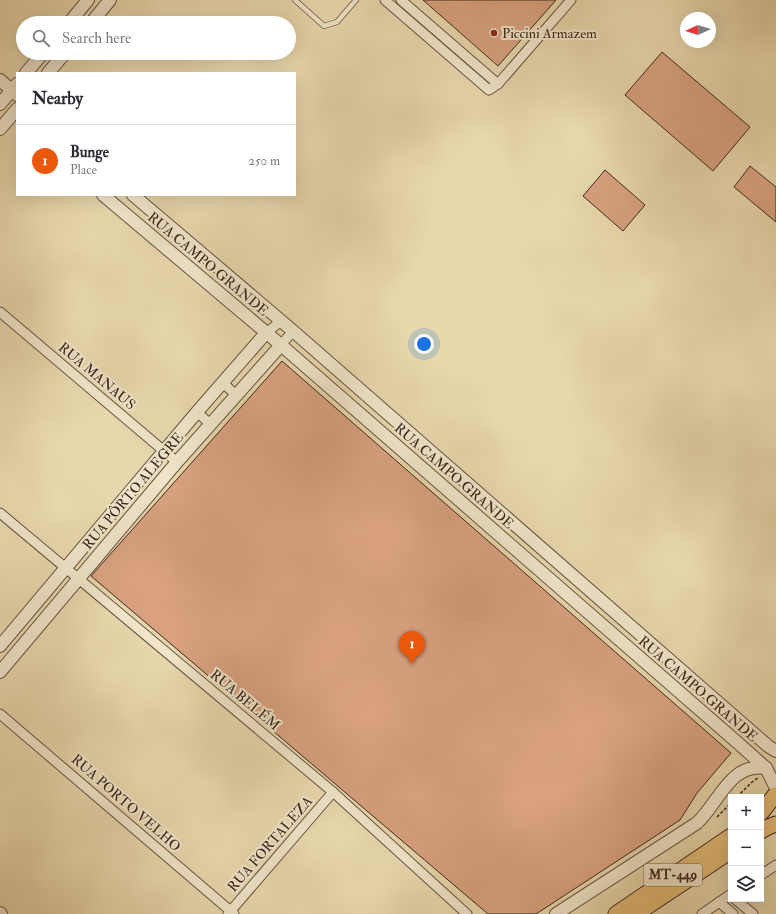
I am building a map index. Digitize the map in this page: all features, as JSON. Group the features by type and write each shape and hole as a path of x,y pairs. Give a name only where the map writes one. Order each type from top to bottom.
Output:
{"main road":[{"path":"764,809 776,793"},
{"path":"763,830 776,824"},
{"name":"MT-449","path":"616,914 728,838"},
{"name":"MT-449","path":"636,914 728,853"}],"street":[{"path":"75,16 88,0"},
{"path":"96,16 110,0"},
{"path":"385,0 489,90 498,84 571,0"},
{"path":"401,0 498,84"},
{"path":"27,72 37,60"},
{"path":"49,72 59,60"},
{"path":"0,80 15,90 0,106 15,116 0,129"},
{"name":"RUA CAMPO GRANDE","path":"104,196 280,345 738,743 767,771 776,793"},
{"name":"RUA CAMPO GRANDE","path":"134,196 293,331 768,746 776,751"},
{"name":"RUA MANAUS","path":"0,312 177,462"},
{"name":"RUA PÔRTO ALEGRE","path":"0,646 197,412 266,333 281,321"},
{"name":"RUA PÔRTO ALEGRE","path":"0,672 177,462 293,331"},
{"path":"223,383 236,395"},
{"path":"197,412 210,424"},
{"path":"124,500 136,511"},
{"name":"RUA BELÉM","path":"0,513 333,792 467,914"},
{"path":"27,615 39,626"},
{"name":"RUA PORTO VELHO","path":"0,714 231,913"},
{"path":"556,914 692,827 702,819 727,785 741,772 754,767 767,771"},
{"name":"RUA FORTALEZA","path":"231,913 333,792"},
{"path":"764,873 776,865"},
{"path":"702,914 719,902 728,898"},
{"path":"719,902 733,914"},
{"path":"739,902 752,914"}],"lane":[{"path":"295,0 324,26 337,22 356,0"}],"path":[{"path":"740,794 752,782 767,771"}],"building":[{"name":"Piccini Armazem","path":"423,0 556,0 498,66"},
{"path":"662,52 750,127 713,171 625,95"},
{"path":"750,166 776,187 776,222 734,187"},
{"path":"605,170 645,205 623,231 583,196"},
{"path":"282,361 731,753 697,793 680,820 536,914 488,914 91,576"}],"place":[{"name":"Piccini Armazem","path":"494,33"},
{"name":"Bunge","path":"412,664"}]}
